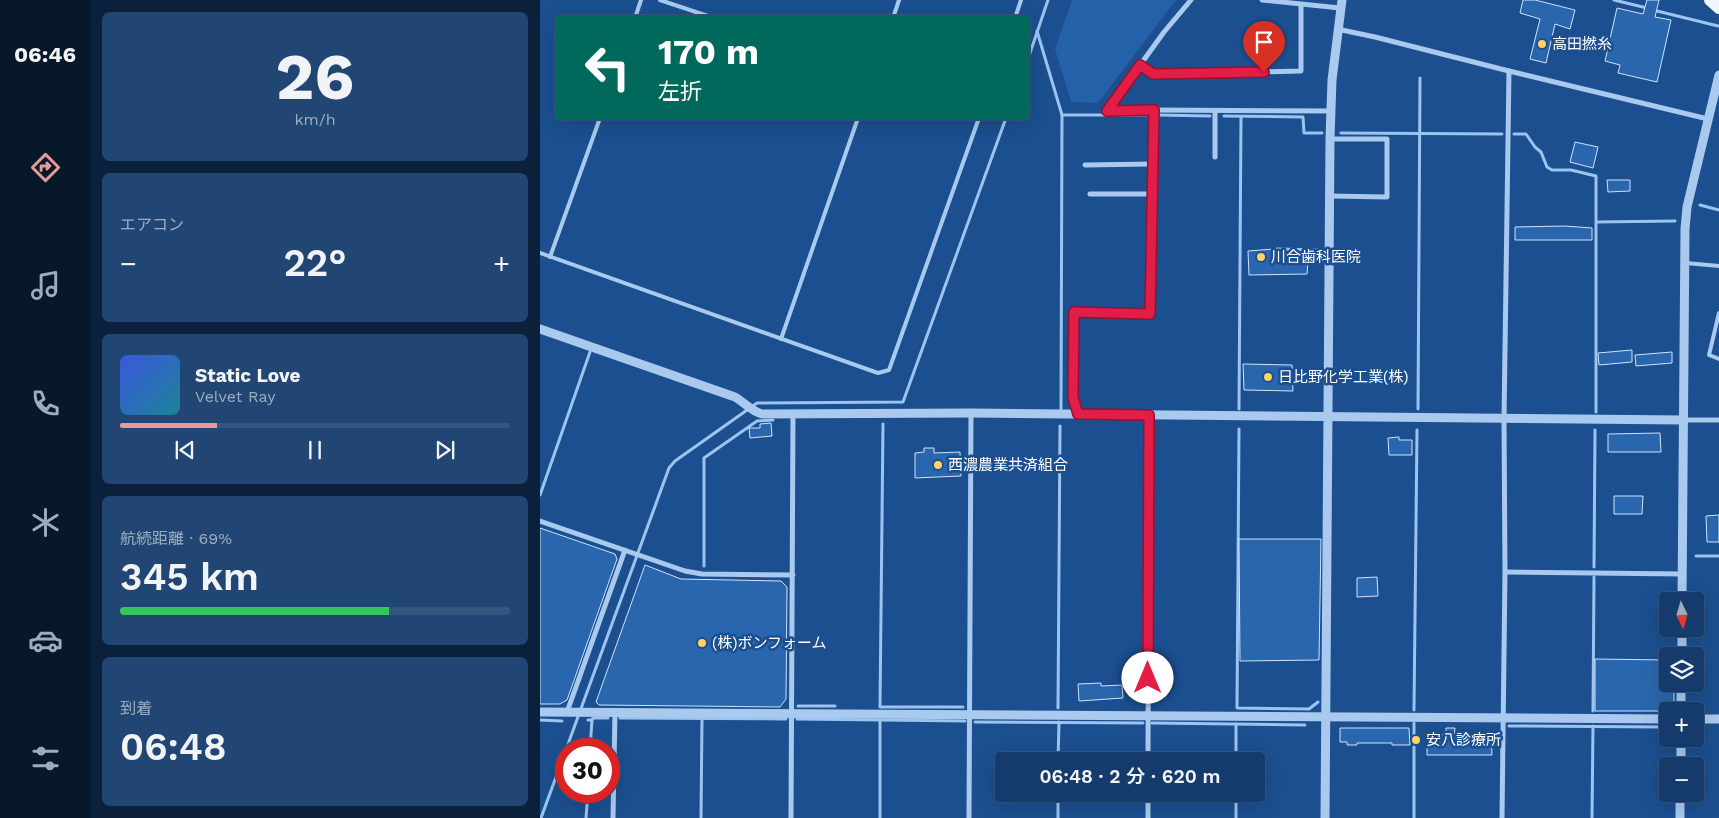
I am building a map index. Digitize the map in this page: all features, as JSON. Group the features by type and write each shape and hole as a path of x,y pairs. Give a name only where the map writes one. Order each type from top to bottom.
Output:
{"main road":[{"path":"1710,0 1719,8"}],"street":[{"path":"1191,0 1164,32 1107,111 1330,111"},
{"path":"1262,0 1301,5 1341,4 1330,111 1325,818"},
{"path":"1140,65 1153,74 1300,71 1301,5"},
{"path":"1337,29 1708,119"},
{"path":"1502,818 1505,572 1504,419 1509,71"},
{"path":"1682,592 1683,263 1686,207 1719,76"},
{"path":"1078,414 1073,397 1074,312 1150,314 1154,110"},
{"path":"1215,111 1215,157"},
{"path":"1330,139 1387,139 1387,197 1330,196"},
{"path":"1085,165 1152,164"},
{"path":"1090,194 1153,194"},
{"path":"540,329 735,397 754,412 762,414 971,413 1719,420"},
{"path":"791,818 793,413"},
{"path":"969,818 971,413"},
{"path":"1148,752 1149,415"},
{"path":"540,521 684,572 702,574 793,575"},
{"path":"569,713 625,550"},
{"path":"1505,572 1682,574"},
{"path":"540,712 1659,719"},
{"path":"613,818 615,712"},
{"path":"1704,719 1719,719"},
{"path":"1148,802 1148,818"},
{"path":"1680,802 1680,818"}],"lane":[{"path":"636,15 641,0"},
{"path":"660,0 705,15"},
{"path":"894,15 899,0"},
{"path":"1016,15 1021,0"},
{"path":"550,257 599,120"},
{"path":"781,338 857,120"},
{"path":"540,253 878,373 889,370 978,120"},
{"path":"1683,263 1719,266"},
{"path":"1719,313 1709,355 1719,359"}],"shaded area":[{"path":"1072,0 1176,0 1098,103 1071,102 1055,49"}],"building":[{"name":"高田撚糸","path":"1523,0 1535,0 1575,10 1570,29 1555,24 1546,63 1530,59 1540,19 1520,13"},
{"path":"1647,0 1659,0 1655,17 1671,20 1657,82 1618,73 1620,65 1605,61 1617,8 1643,14"},
{"path":"1575,142 1598,147 1593,168 1570,162"},
{"path":"1607,180 1630,180 1630,191 1608,192"},
{"path":"1565,226 1592,228 1592,240 1515,240 1515,227"},
{"name":"川合歯科医院","path":"1274,249 1274,262 1308,262 1307,274 1249,275 1248,251"},
{"path":"1632,350 1632,362 1599,365 1598,353"},
{"path":"1672,352 1672,363 1636,366 1635,355"},
{"name":"日比野化学工業(株)","path":"1243,364 1292,365 1293,391 1244,390"},
{"path":"771,423 772,436 750,438 749,428 760,428 760,424"},
{"path":"1660,433 1661,452 1608,452 1608,434"},
{"path":"1399,437 1399,440 1412,440 1412,455 1389,455 1388,438"},
{"name":"西濃農業共済組合","path":"924,448 934,448 934,453 960,452 961,476 915,478 915,453 924,452"},
{"path":"1614,496 1643,496 1642,514 1614,514"},
{"path":"1719,515 1719,542 1707,542 1706,516"},
{"path":"540,528 615,554 617,559 567,700 560,704 540,704"},
{"path":"1239,539 1321,539 1319,660 1240,661"},
{"name":"(株)ボンフォーム","path":"645,565 681,579 781,581 787,587 786,699 780,707 599,705 596,702"},
{"path":"1377,577 1378,596 1357,597 1357,578"},
{"path":"1595,659 1659,660 1659,692 1674,692 1674,702 1659,702 1659,711 1595,711"},
{"path":"1101,683 1101,686 1122,685 1123,698 1079,701 1078,684"},
{"path":"1340,728 1409,728 1410,745 1357,743 1357,745 1347,745 1347,742 1340,742"},
{"path":"1446,728 1455,728 1454,738 1491,737 1492,755 1427,755 1427,735 1446,734"}],"waterway":[{"path":"1030,53 1048,0"},
{"path":"1614,0 1647,8"},
{"path":"1653,10 1718,26"},
{"path":"1037,31 1062,115 1061,409"},
{"path":"1418,409 1420,78"},
{"path":"1062,115 1150,115"},
{"path":"1158,115 1210,116"},
{"path":"1224,116 1303,117 1304,133 1322,133"},
{"path":"1239,409 1241,117"},
{"path":"541,818 669,468 675,461 757,403 903,402 1005,120"},
{"path":"1341,133 1502,134"},
{"path":"1514,134 1526,134 1541,152 1547,167 1552,170 1571,170 1596,176 1596,412"},
{"path":"1700,205 1719,210"},
{"path":"1597,222 1675,221"},
{"path":"1277,249 1321,250"},
{"path":"540,495 590,352"},
{"path":"704,566 704,458 757,421 773,420"},
{"path":"883,424 880,707 963,707"},
{"path":"1058,708 1060,426"},
{"path":"1239,429 1237,708 1309,709 1318,702"},
{"path":"1414,710 1417,430"},
{"path":"1594,567 1595,430"},
{"path":"1696,556 1719,556"},
{"path":"1593,711 1594,577"},
{"path":"798,706 835,706"},
{"path":"592,720 593,718 608,718"},
{"path":"620,718 786,719"},
{"path":"701,818 702,719"},
{"path":"797,719 965,721"},
{"path":"540,720 562,721"},
{"path":"588,720 592,720 591,738"},
{"path":"880,720 880,818"},
{"path":"975,722 1143,723"},
{"path":"1058,752 1059,722"},
{"path":"1152,723 1305,725"},
{"path":"1414,723 1414,735"},
{"path":"1236,724 1236,752"},
{"path":"1509,726 1659,727"},
{"path":"1592,818 1593,726"},
{"path":"1414,747 1414,818"},
{"path":"1058,802 1058,818"},
{"path":"1236,802 1236,818"},
{"path":"586,818 587,803"}],"place":[{"name":"高田撚糸","path":"1542,44"},
{"name":"川合歯科医院","path":"1261,257"},
{"name":"日比野化学工業(株)","path":"1268,377"},
{"name":"西濃農業共済組合","path":"938,465"},
{"name":"(株)ボンフォーム","path":"702,643"},
{"name":"安八診療所","path":"1416,740"}],"route":[{"path":"1148,678 1149,415 1078,414 1073,397 1074,312 1150,314 1154,110 1107,111 1140,65 1153,74 1264,72"}]}
